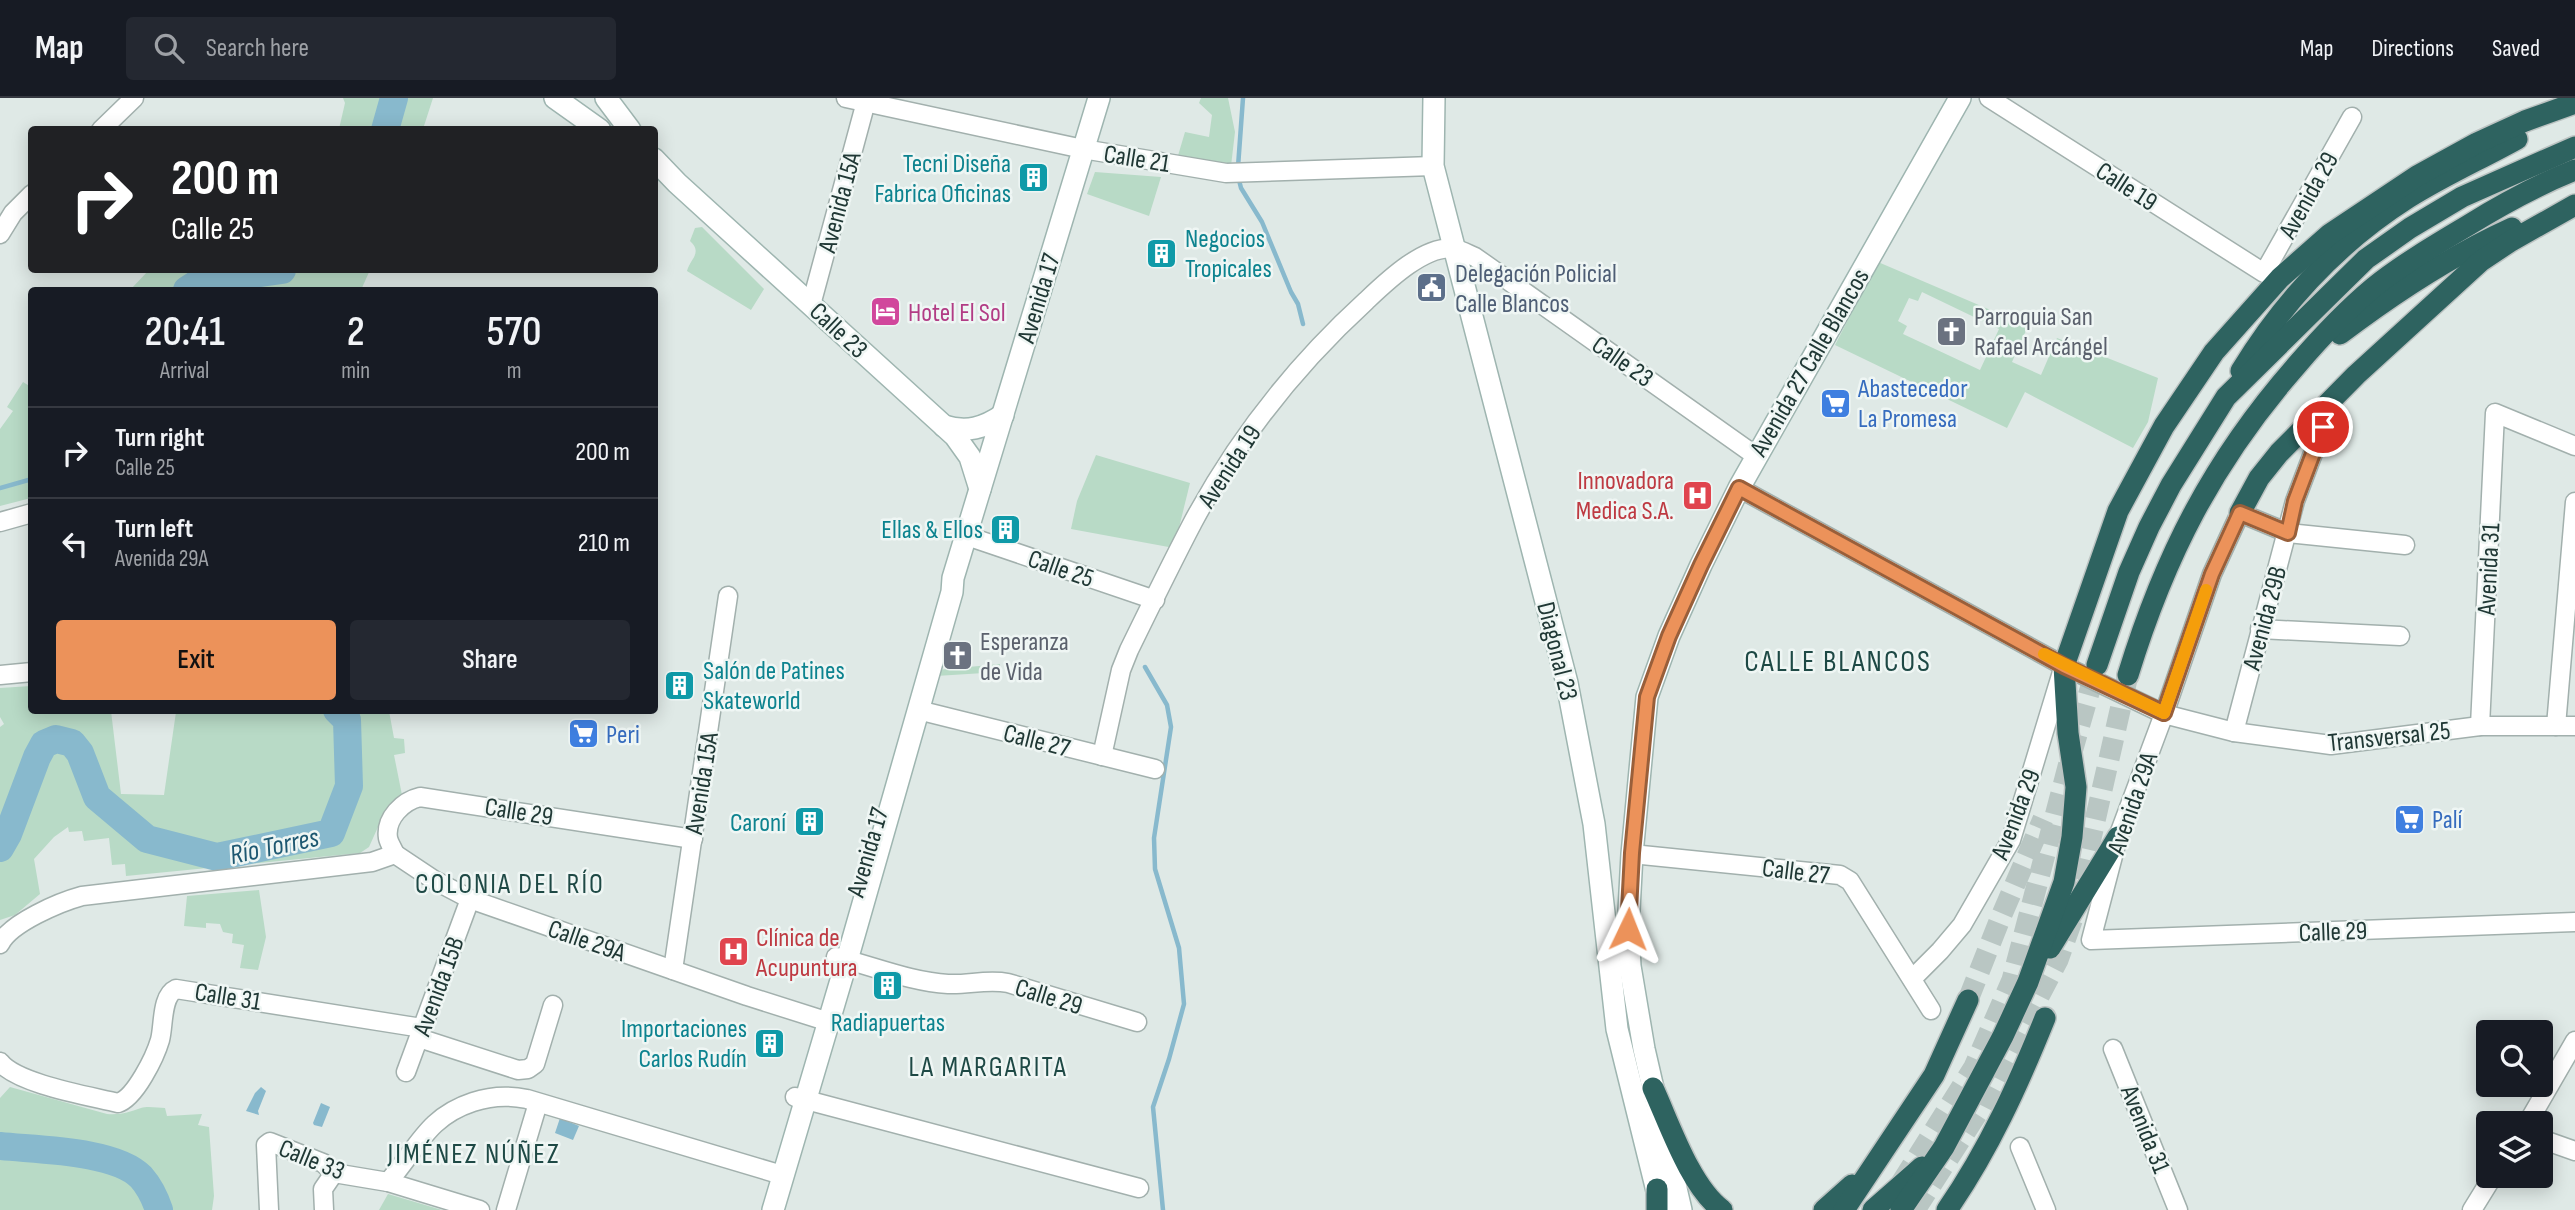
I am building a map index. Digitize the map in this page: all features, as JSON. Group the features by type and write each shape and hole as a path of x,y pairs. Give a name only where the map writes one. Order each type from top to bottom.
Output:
{"highway":[{"path":"2097,665 2129,572 2171,485 2264,332 2295,294 2367,226 2410,197 2575,105"},
{"path":"1901,1210 1944,1147 1977,1088 2028,982 2064,882 2072,837 2076,787 2068,733 2064,666 2118,511 2164,426 2214,352 2280,278 2330,234 2417,176 2525,121 2575,105"},
{"path":"2226,397 2366,259 2410,228 2462,197 2569,161"},
{"path":"2128,675 2158,584 2198,500 2245,429 2289,374 2335,323 2374,288 2419,254 2501,206 2569,161"},
{"path":"2289,374 2386,299 2439,266 2481,242 2575,204"},
{"path":"2240,513 2259,478 2279,453 2356,375 2481,261 2575,204"},
{"path":"2028,982 2118,837"},
{"path":"1844,1210 1934,1075 1968,1000"},
{"path":"1947,1210 1993,1137 2045,1018"},
{"path":"1653,1088 1697,1183 1710,1201 1722,1210"},
{"path":"1872,1210 1944,1147"},
{"path":"1824,1210 1874,1165"}],"main road":[{"path":"555,98 594,126"},
{"path":"606,98 627,126"},
{"name":"Avenida 17","path":"762,1210 778,1174 918,710 952,592 953,578 1098,98"},
{"name":"Diagonal 23","path":"1434,98 1433,166 1567,683 1594,824 1617,1029 1659,1203"},
{"name":"Avenida 27 Calle Blancos","path":"1681,1210 1653,1088 1630,966 1628,929 1632,853 1647,697 1669,636 1739,488 1960,98"},
{"name":"Calle 23","path":"658,163 955,436 970,457 980,491"},
{"name":"Calle 23","path":"658,170 677,183"},
{"path":"944,426 962,430 980,428 1003,415"},
{"name":"Avenida 17","path":"842,959 891,773 945,589 953,578"},
{"name":"Avenida 17","path":"773,1210 778,1174"}],"street":[{"path":"105,126 134,98"},
{"name":"Calle 21","path":"846,98 866,100 1083,149 1226,173 1433,166"},
{"name":"Calle 19","path":"1989,98 2264,273"},
{"name":"Avenida 15A","path":"811,305 866,100"},
{"name":"Avenida 29","path":"2264,273 2352,117"},
{"path":"0,234 13,213 28,198"},
{"name":"Calle 23","path":"1453,248 1475,257 1756,456"},
{"name":"Avenida 19","path":"1102,756 1121,670 1129,650 1194,521 1232,458 1286,385 1331,333 1395,274 1424,255 1453,248"},
{"name":"Avenida 31","path":"2480,726 2495,413 2575,446"},
{"name":"Avenida 29B","path":"2234,732 2295,501 2323,427"},
{"path":"1739,488 2064,666 2164,713"},
{"path":"2556,726 2575,502"},
{"path":"2240,513 2288,533 2405,545"},
{"name":"Avenida 29A","path":"2091,940 2118,837 2212,574 2240,513"},
{"path":"0,522 28,514"},
{"name":"Calle 25","path":"967,536 1155,600"},
{"name":"Avenida 15A","path":"673,970 728,596"},
{"path":"2260,629 2400,636"},
{"name":"Avenida 29","path":"1912,979 1962,925 2011,840 2064,666"},
{"path":"0,675 28,673"},
{"name":"Calle 27","path":"918,710 1155,769"},
{"name":"Transversal 25","path":"2164,713 2234,732 2332,745 2480,726 2575,726"},
{"name":"Calle 29","path":"395,854 388,839 389,826 396,811 407,800 420,797 693,839"},
{"name":"Calle 27","path":"1632,853 1840,875 1850,881 1931,1010"},
{"path":"0,944 9,930 82,896 372,862 395,854"},
{"name":"Calle 29A","path":"395,854 434,880 470,899 823,1020"},
{"name":"Avenida 15B","path":"406,1072 470,899"},
{"name":"Calle 29","path":"2091,940 2575,922"},
{"name":"Calle 29","path":"842,959 932,982 951,984 992,980 1008,983 1137,1022"},
{"name":"Calle 31","path":"0,1062 8,1070 26,1078 118,1103 124,1101 129,1098 154,1053 160,1038 167,998 172,990 176,989 420,1033"},
{"path":"420,1033 522,1070 528,1069 535,1064 553,1005"},
{"path":"2534,1111 2574,1044"},
{"name":"Avenida 31","path":"2113,1049 2178,1210"},
{"path":"515,1097 522,1070"},
{"path":"388,1182 425,1133 442,1116 478,1100 515,1097 778,1174"},
{"path":"800,1098 1139,1188"},
{"path":"506,1210 538,1103"},
{"name":"Calle 33","path":"268,1210 266,1144 270,1142 323,1163 334,1173 388,1182 480,1210"},
{"path":"2553,1143 2575,1151"},
{"path":"2020,1147 2046,1210"},
{"path":"324,1210 324,1189 334,1173"},
{"path":"2472,1210 2486,1188"}],"green space":[{"path":"343,98 433,98 424,126 340,126 345,103"},
{"path":"1201,98 1228,98 1235,132 1231,166 1177,159 1185,132 1209,137 1212,115 1199,103"},
{"path":"1095,172 1161,177 1149,216 1087,194"},
{"path":"702,227 764,289 751,310 687,271 696,253 690,241 695,228"},
{"path":"1878,262 2028,326 2012,362 2041,375 2057,338 2158,378 2148,422 2133,448 2025,392 2007,428 1835,345","holes":["1922,292 1999,329 1980,370 1903,334 1907,326 1898,321 1909,298 1918,301"]},
{"path":"146,273 369,273 362,287 133,287"},
{"path":"23,382 28,385 28,499 0,506 0,429 13,411 7,407"},
{"path":"1096,455 1190,483 1174,548 1071,529 1077,501"},
{"path":"1000,664 1000,672 936,676 937,670"},
{"path":"28,686 28,714 111,714 121,794 164,795 176,714 390,714 394,738 404,739 405,753 394,755 402,795 378,827 369,847 360,853 126,876 125,864 112,865 109,838 84,841 82,831 69,832 68,827 54,837 34,859 40,894 15,915 0,920 0,727 4,724 0,717 0,688"},
{"path":"259,890 266,937 258,970 240,968 244,945 232,943 233,934 223,932 220,924 206,923 206,928 184,926 187,896"},
{"path":"10,1087 107,1114 121,1114 150,1107 165,1108 167,1116 202,1114 198,1125 209,1127 214,1196 212,1210 0,1210 0,1098"},
{"path":"388,1194 442,1210 379,1210"}],"water":[{"path":"261,1087 266,1091 259,1115 246,1111 255,1093"},
{"path":"321,1103 330,1107 322,1127 313,1123"},
{"path":"560,1118 579,1126 573,1140 555,1133"}],"waterway":[{"name":"Río Torres","path":"386,126 394,98"},
{"path":"1238,167 1243,98"},
{"path":"1238,176 1241,188 1262,222 1298,304 1303,324"},
{"name":"Río Torres","path":"192,287 201,281 260,273"},
{"path":"0,488 28,480"},
{"path":"1145,667 1167,705 1171,727 1154,838 1155,869 1179,948 1184,1004 1153,1107 1163,1210"},
{"name":"Río Torres","path":"0,848 8,834 37,757 44,744 56,739 72,743 80,753 97,797 147,839 217,857 331,833 349,786 347,720 341,714"},
{"name":"Río Torres","path":"0,1146 74,1153 113,1161 141,1177 152,1192 159,1210"}],"tunnel":[{"path":"1901,1183 1974,1067 2012,980 2097,665"},
{"path":"1915,1210 1981,1108 2058,960 2073,918 2128,675"},
{"path":"1968,1000 2043,819"}],"slow traffic":[{"path":"2044,654 2164,713 2206,590"}],"place":[{"name":"Tecni Diseña Fabrica Oficinas","path":"1034,178"},
{"name":"Negocios Tropicales","path":"1162,253"},
{"name":"Delegación Policial Calle Blancos","path":"1432,288"},
{"name":"Hotel El Sol","path":"885,312"},
{"name":"Parroquia San Rafael Arcángel","path":"1951,331"},
{"name":"Abastecedor La Promesa","path":"1835,403"},
{"name":"Innovadora Medica S.A.","path":"1697,495"},
{"name":"Ellas & Ellos","path":"1006,529"},
{"name":"Esperanza de Vida","path":"957,656"},
{"name":"Salón de Patines Skateworld","path":"680,685"},
{"name":"Peri","path":"583,734"},
{"name":"Palí","path":"2409,819"},
{"name":"Caroní","path":"809,822"},
{"name":"Clínica de Acupuntura","path":"733,952"},
{"name":"Radiapuertas","path":"888,986"},
{"name":"Importaciones Carlos Rudín","path":"770,1043"}],"district":[{"name":"CALLE BLANCOS","path":"1838,661"},
{"name":"COLONIA DEL RÍO","path":"510,883"},
{"name":"LA MARGARITA","path":"988,1066"},
{"name":"JIMÉNEZ NÚÑEZ","path":"474,1153"}],"route":[{"path":"1628,929 1632,853 1647,697 1669,636 1739,488 2064,666 2164,713 2212,574 2240,513 2288,533 2295,501 2323,427"}]}
